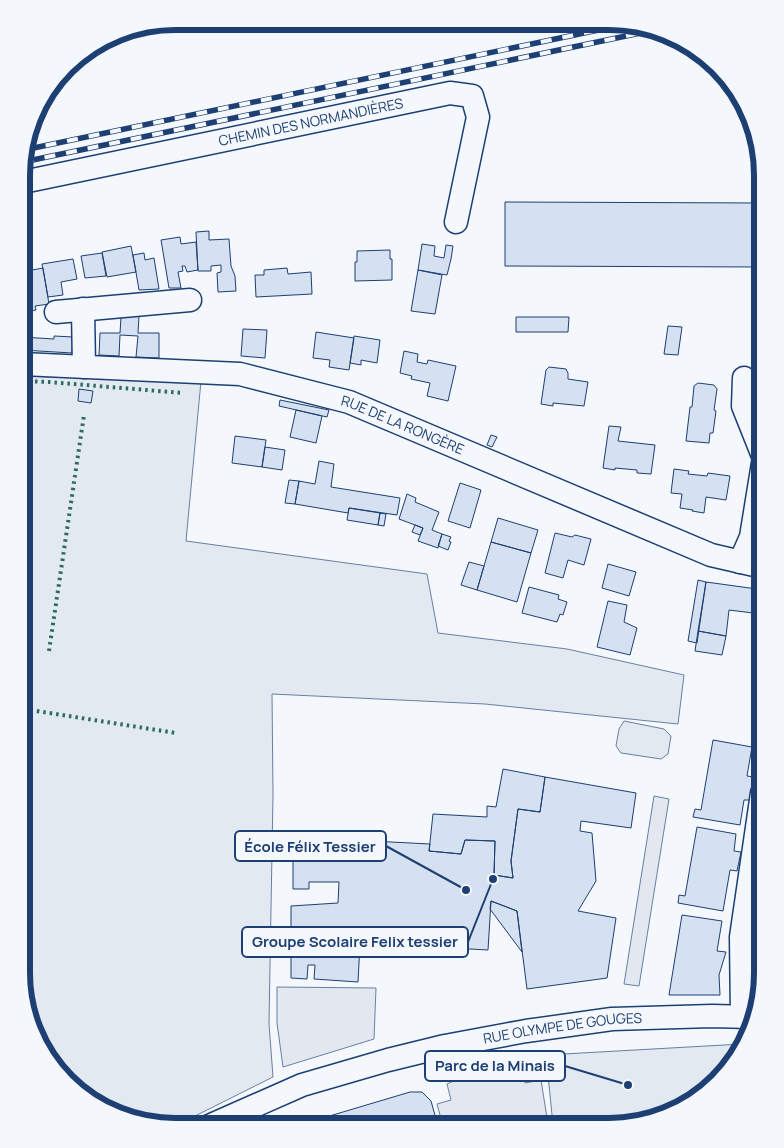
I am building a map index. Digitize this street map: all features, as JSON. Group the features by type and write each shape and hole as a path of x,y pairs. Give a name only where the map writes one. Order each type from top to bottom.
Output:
{"street":[{"name":"CHEMIN DES NORMANDIÈRES","path":"30,180 450,93 472,96 478,116 456,222"},
{"path":"56,312 190,300"},
{"path":"83,309 84,367"},
{"name":"RUE DE LA RONGÈRE","path":"30,364 240,374 349,402 711,555 754,565"},
{"path":"744,378 743,406 754,434"},
{"path":"740,562 751,537 754,518"},
{"path":"746,1017 741,937 754,848"},
{"name":"RUE OLYMPE DE GOUGES","path":"228,1118 302,1085 388,1060 446,1046 526,1031 612,1019 712,1016 746,1017"}],"shaded area":[{"path":"30,376 201,381 186,541 427,574 438,633 567,649 684,675 678,724 485,704 272,694 273,794 269,1024 273,1077 191,1118 156,1117 137,1113 102,1099 72,1076 54,1054 38,1020 31,992 30,973"},
{"path":"624,721 664,729 671,736 668,754 661,759 621,753 616,746 619,729"},
{"path":"654,796 669,799 639,986 624,984"},
{"path":"277,987 376,988 374,1039 283,1067 277,1023"},
{"path":"735,1044 718,1069 690,1094 665,1107 628,1117 551,1118 546,1055"},
{"path":"521,1062 525,1083 541,1080 547,1118 441,1118 437,1104 451,1100 447,1084 471,1073"}],"building":[{"path":"505,202 754,203 754,267 505,266"},
{"path":"209,231 209,240 229,239 231,266 235,276 236,291 218,292 217,273 221,272 221,265 211,266 211,271 198,271 196,232"},
{"path":"180,237 181,244 196,242 198,270 187,272 185,266 182,266 183,271 178,272 181,288 169,288 161,240"},
{"path":"422,244 435,246 434,256 444,258 446,245 453,246 447,275 418,270"},
{"path":"131,246 136,272 107,277 102,252"},
{"path":"390,250 392,280 355,281 357,251"},
{"path":"102,253 106,276 85,278 81,256"},
{"path":"144,253 145,260 154,258 159,289 139,290 133,255"},
{"path":"73,259 77,279 61,282 63,295 48,297 42,264"},
{"path":"43,268 49,304 35,306 36,310 30,311 30,270"},
{"path":"287,268 288,274 311,272 312,294 256,297 255,275 264,275 264,270"},
{"path":"418,270 442,275 435,314 411,311"},
{"path":"139,316 138,333 159,333 159,358 136,357 138,336 120,335 119,356 99,355 100,333 120,333 121,317"},
{"path":"516,317 569,317 568,332 516,332"},
{"path":"668,326 682,327 678,355 664,354"},
{"path":"243,329 267,330 265,358 241,356"},
{"path":"316,332 354,338 349,370 329,367 330,360 313,358"},
{"path":"54,336 73,337 72,353 30,350 30,338 54,339"},
{"path":"354,336 380,340 377,363 361,360 361,365 350,363"},
{"path":"404,351 418,354 417,362 427,364 428,360 456,366 448,401 427,396 430,383 411,379 412,376 400,373"},
{"path":"549,367 566,369 568,379 588,382 584,406 553,403 553,406 541,404 546,370"},
{"path":"698,383 714,385 717,389 713,433 710,433 709,443 686,441 694,386"},
{"path":"79,389 93,391 91,403 78,401"},
{"path":"280,400 329,410 327,417 279,406"},
{"path":"296,410 322,416 316,443 290,437"},
{"path":"609,426 621,427 618,441 655,445 651,474 637,473 637,470 603,468"},
{"path":"491,435 497,437 492,447 487,445"},
{"path":"235,436 266,440 262,467 232,463"},
{"path":"265,447 285,450 282,470 262,467"},
{"path":"319,461 334,464 331,487 400,498 397,515 349,508 348,513 295,504 299,481 315,484"},
{"path":"674,469 689,471 688,474 707,476 708,473 730,476 726,500 706,497 704,513 680,508 682,494 671,493"},
{"path":"289,480 299,481 295,504 285,503"},
{"path":"460,483 481,490 470,528 448,521"},
{"path":"407,494 416,498 415,502 439,512 432,530 442,534 438,548 418,541 423,528 399,519"},
{"path":"349,508 380,513 378,525 347,520"},
{"path":"380,513 386,514 384,526 378,525"},
{"path":"498,518 538,530 531,553 491,542"},
{"path":"415,525 423,528 420,535 412,532"},
{"path":"555,533 591,539 584,565 568,560 563,578 545,573"},
{"path":"442,534 451,537 448,550 438,546"},
{"path":"491,542 531,553 517,602 477,590"},
{"path":"469,562 484,566 477,590 461,585"},
{"path":"608,564 636,572 629,596 602,588"},
{"path":"698,580 706,582 697,643 688,641"},
{"path":"706,582 754,589 753,613 729,610 726,636 698,631"},
{"path":"529,587 559,595 558,599 567,602 563,615 560,614 557,622 522,613"},
{"path":"608,601 627,605 624,622 637,628 630,655 597,647"},
{"path":"698,631 726,636 722,655 695,651"},
{"path":"713,740 752,747 747,776 754,777 750,800 744,800 740,825 693,817 695,809 701,810"},
{"path":"503,769 545,777 540,812 518,809 511,861 513,878 494,875 495,841 465,840 461,854 429,851 433,814 487,817 487,806 496,807"},
{"path":"545,777 636,793 631,828 581,821 580,831 592,833 596,881 578,911 616,918 607,978 527,989 517,911 491,901 488,950 360,943 358,982 314,979 315,965 308,965 307,979 291,978 291,906 338,903 339,882 309,882 309,889 293,889 293,837 430,844 429,851 461,854 465,840 495,841 494,875 513,878 511,861 518,809 540,812"},
{"path":"697,827 736,834 734,851 741,852 737,871 730,870 723,911 678,903 679,895 685,896"},
{"path":"491,901 517,911 522,952 490,909"},
{"path":"682,915 722,921 717,951 726,952 719,975 720,995 669,995"},
{"path":"410,1092 422,1092 431,1101 436,1118 323,1118"}],"railway":[{"path":"33,148 598,30"},
{"path":"31,160 639,33"}],"hedge":[{"path":"30,381 183,393"},
{"path":"49,651 84,415"},
{"path":"30,710 176,733"}],"place":[{"name":"Groupe Scolaire Felix tessier","path":"493,879"},
{"name":"École Félix Tessier","path":"466,890"},
{"name":"Parc de la Minais","path":"628,1085"}]}
